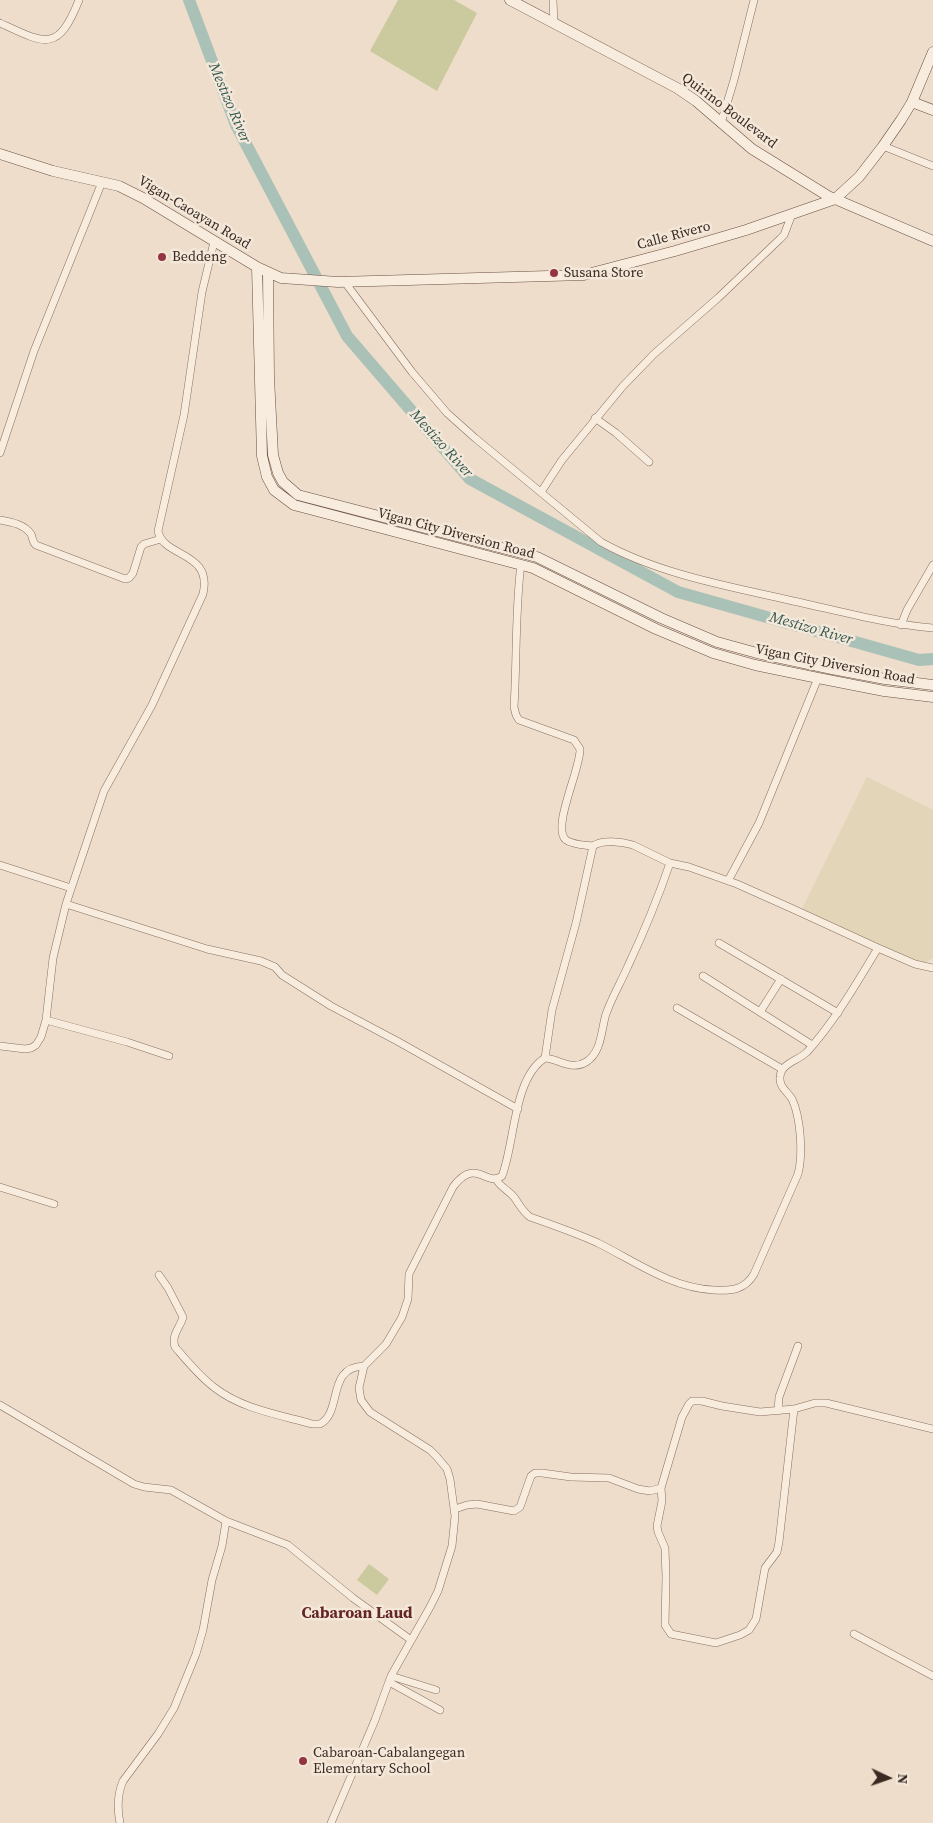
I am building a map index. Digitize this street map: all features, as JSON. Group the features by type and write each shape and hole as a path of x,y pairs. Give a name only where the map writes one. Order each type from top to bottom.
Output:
{"main road":[{"name":"Quirino Boulevard","path":"510,0 677,88 696,101 752,149 828,196 933,241"},
{"name":"Calle Rivero","path":"283,278 341,282 584,275 698,244 792,214 835,199 859,177 883,146 912,102 933,52"},
{"path":"912,102 933,110"},
{"name":"Vigan-Caoayan Road","path":"0,154 54,171 119,186 138,195 268,273 283,278"},
{"name":"Vigan City Diversion Road","path":"252,264 262,297 274,454 278,473 283,482 298,494 537,556 661,618 717,642 757,654 832,669 885,679 933,685"},
{"name":"Vigan City Diversion Road","path":"268,273 262,297 262,456 267,477 274,490 294,506 521,564 656,629 713,653 755,665 818,678 884,691 933,697"},
{"path":"262,297 283,278"},
{"path":"396,533 399,521"},
{"path":"830,680 832,669"}],"street":[{"path":"0,23 35,39 48,40 60,35 67,27 79,0"},
{"path":"553,0 554,24"},
{"path":"721,123 754,0"},
{"path":"883,146 933,166"},
{"path":"0,453 34,351 102,182"},
{"path":"541,492 562,460 623,386 654,354 718,298 780,239 792,214"},
{"path":"0,1046 25,1049 36,1046 41,1037 46,1020 53,958 66,904 104,791 152,705 203,594 203,577 198,565 161,539 159,526 184,415 202,292 214,242"},
{"path":"341,282 447,413 601,542 641,560 725,586 901,625 933,628"},
{"path":"595,418 616,433 649,462"},
{"path":"0,520 25,528 31,535 33,543 43,549 125,579 134,573 141,547 144,544 161,539"},
{"path":"521,564 518,591 518,640 514,707 519,720 574,740 579,745 581,754 561,826 563,837 567,841 593,846 601,843 627,843 670,863 689,867 728,881 794,908 915,964 933,968"},
{"path":"901,625 913,599 933,565"},
{"path":"728,881 759,823 818,678"},
{"path":"331,1823 375,1720 390,1679 430,1607 440,1584 452,1546 455,1524 455,1509 450,1479 442,1462 430,1450 381,1420 365,1406 361,1400 359,1388 364,1366 386,1344 400,1322 408,1299 410,1274 453,1187 468,1173 496,1179 500,1178 503,1174 524,1086 528,1078 546,1058 552,1010 576,923 593,846"},
{"path":"546,1058 563,1064 577,1065 584,1064 594,1054 601,1038 609,1006 642,935 670,863"},
{"path":"0,865 71,888"},
{"path":"66,904 206,949 261,961 274,967 282,975 330,1006 518,1109"},
{"path":"719,943 838,1013"},
{"path":"496,1179 498,1184 512,1196 530,1217 597,1243 666,1279 690,1287 704,1289 722,1290 740,1288 746,1285 754,1274 800,1169 801,1157 798,1124 792,1100 780,1082 782,1069 805,1054 838,1013 878,948"},
{"path":"703,976 812,1045"},
{"path":"760,1012 781,979"},
{"path":"677,1008 782,1069"},
{"path":"46,1020 133,1043 169,1056"},
{"path":"0,1187 54,1204"},
{"path":"160,1275 183,1317 174,1336 176,1347 207,1381 228,1396 260,1410 320,1424 326,1420 330,1413 340,1379 352,1368 364,1366"},
{"path":"778,1410 779,1397 798,1346"},
{"path":"794,1410 780,1542 777,1552 765,1568 756,1619 752,1628 746,1633 716,1643 674,1636 668,1632 665,1625 665,1550 657,1529 662,1501 661,1488 682,1417 692,1401 702,1401 760,1412 794,1410 815,1403 826,1403 933,1429"},
{"path":"0,1405 20,1415 134,1484 171,1490 226,1521 288,1545 353,1598 411,1640"},
{"path":"455,1509 478,1504 514,1511 520,1507 531,1476 537,1473 571,1477 608,1478 645,1490 661,1488"},
{"path":"120,1823 117,1805 123,1781 158,1734 174,1708 199,1646 226,1521"},
{"path":"854,1634 933,1676"},
{"path":"390,1679 436,1690"},
{"path":"390,1679 440,1710"}],"shaded area":[{"path":"398,0 454,0 477,13 437,91 370,51"},
{"path":"867,777 933,810 933,958 921,965 801,911"},
{"path":"369,1564 389,1579 377,1595 357,1580"}],"waterway":[{"name":"Mestizo River","path":"189,0 236,125 347,336 470,479 678,592 919,660 933,659"}],"place":[{"name":"Beddeng","path":"162,257"},
{"name":"Susana Store","path":"554,273"},
{"name":"Cabaroan-Cabalangegan Elementary School","path":"303,1761"}],"district":[{"name":"Cabaroan Laud","path":"357,1614"}]}
